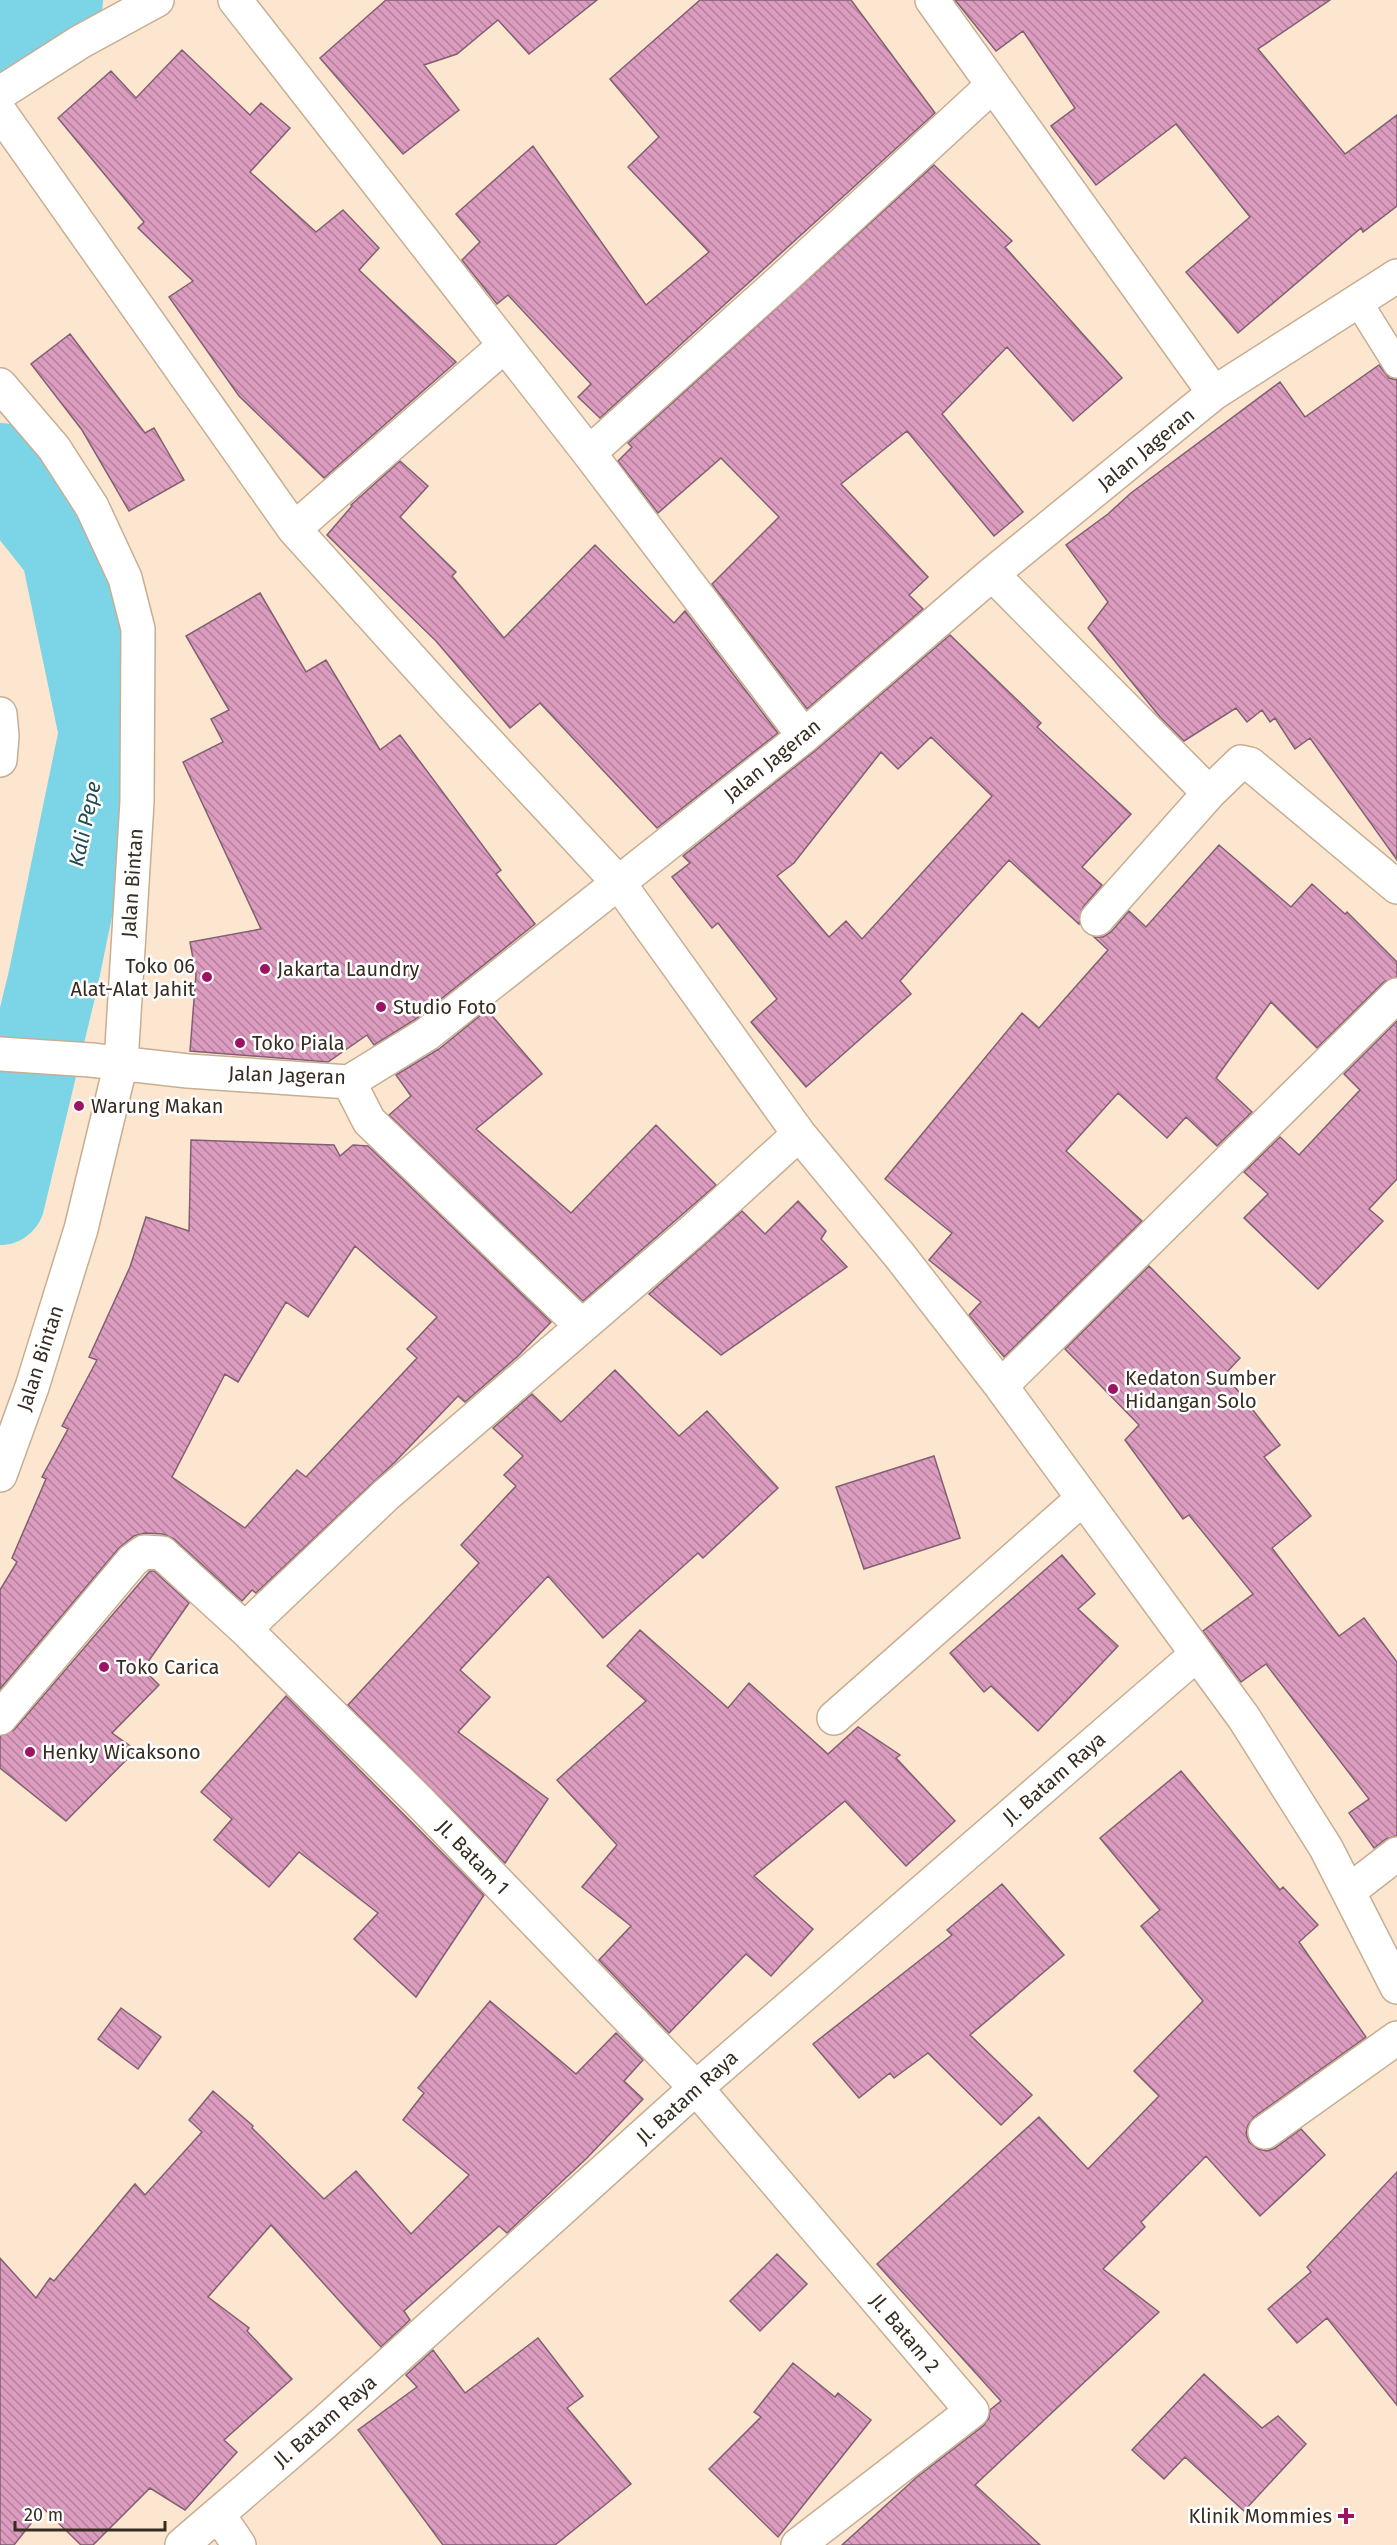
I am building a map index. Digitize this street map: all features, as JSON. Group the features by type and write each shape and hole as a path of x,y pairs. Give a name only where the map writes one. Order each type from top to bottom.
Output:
{"street":[{"path":"0,93 80,42 157,0"},
{"path":"235,0 589,453 804,736"},
{"path":"932,0 1214,393"},
{"path":"589,453 993,87"},
{"path":"0,112 294,529 451,703 618,882 799,1134 900,1256 1001,1386 1082,1500 1244,1718 1286,1781 1349,1891 1397,1987"},
{"name":"Jalan Jageran","path":"0,1054 106,1061 188,1071 349,1082 427,1034 804,736 992,574 1214,393 1397,276"},
{"path":"294,529 504,346"},
{"name":"Jalan Bintan","path":"0,385 54,448 92,507 125,578 138,629 137,802 106,1061 81,1229 32,1387 0,1475"},
{"path":"992,574 1209,793"},
{"path":"0,714 0,760"},
{"path":"1097,919 1209,793 1240,762 1250,764 1397,887"},
{"path":"1001,1386 1397,995"},
{"path":"349,1082 369,1121 582,1326"},
{"path":"245,1629 386,1495 696,1228 799,1134"},
{"path":"834,1718 1082,1500"},
{"name":"Jl. Batam 1","path":"0,1718 133,1560 144,1552 162,1553 245,1629 418,1800 696,2088"},
{"name":"Jl. Batam Raya","path":"182,2545 324,2423 696,2088 1197,1654"},
{"path":"1349,1891 1397,1854"},
{"path":"1265,2132 1397,2038"},
{"name":"Jl. Batam 2","path":"696,2088 972,2411 798,2545"},
{"path":"218,2514 239,2545"}],"lane":[{"path":"1357,300 1397,364"}],"building":[{"path":"386,0 597,0 529,54 498,20 457,54 424,65 459,110 403,154 320,58"},
{"path":"700,0 851,0 935,113 600,418 578,397 591,384 508,295 497,304 462,260 480,242 456,214 533,146 646,305 709,252 628,167 659,137 610,79"},
{"path":"955,0 1330,0 1258,49 1345,154 1397,115 1397,206 1363,232 1361,228 1238,333 1186,272 1250,217 1176,124 1096,185 1051,126 1075,108 1023,31 996,51"},
{"path":"182,50 250,115 261,103 290,128 250,172 316,232 343,210 379,248 359,270 456,362 324,478 239,396 169,297 193,281 138,228 144,222 58,118 111,71 136,98"},
{"path":"934,165 1012,241 1005,247 1122,378 1073,421 1007,347 942,414 1023,512 994,536 907,431 841,484 928,577 909,595 923,609 807,709 712,584 779,517 721,458 658,513 618,461 632,447 628,443"},
{"path":"70,334 145,433 154,428 184,480 129,511 82,430 31,364"},
{"path":"1379,365 1389,378 1397,380 1397,860 1310,738 1295,749 1275,718 1270,722 1262,710 1247,722 1236,708 1184,741 1160,717 1088,628 1108,602 1066,545 1108,514 1131,493 1280,382 1305,417"},
{"path":"400,461 428,486 400,517 456,572 452,576 504,638 595,545 674,623 685,611 778,733 657,828 540,703 510,728 436,641 327,535 351,505"},
{"path":"260,593 306,672 326,660 380,750 400,735 501,870 496,874 535,924 416,1019 374,1045 367,1035 328,1062 190,1051 196,974 190,942 261,929 183,762 223,742 211,719 229,710 186,636"},
{"path":"950,635 1041,723 1037,727 1131,814 1082,867 1102,885 1083,907 1079,924 1009,860 900,981 911,994 806,1087 751,1022 777,999 718,923 712,928 672,877 690,863 683,856 816,750","holes":["931,737 992,796 862,939 846,921 829,937 777,876 794,863 881,752 898,769"]},
{"path":"1219,845 1291,907 1312,884 1345,914 1347,912 1397,962 1397,977 1384,982 1317,1048 1271,1002 1216,1078 1252,1112 1217,1146 1186,1117 1167,1138 1118,1093 1066,1151 1142,1221 1004,1357 969,1315 981,1302 929,1260 952,1233 885,1179 1022,1013 1039,1028 1108,950 1094,937 1103,937 1111,932 1129,911 1146,927"},
{"path":"487,1010 542,1074 476,1129 571,1213 656,1125 716,1185 583,1301 389,1115 411,1096 396,1075 439,1049"},
{"path":"1397,1021 1397,1179 1369,1209 1383,1221 1318,1289 1244,1218 1268,1194 1244,1172 1280,1137 1299,1155 1360,1090 1344,1074"},
{"path":"191,1140 334,1145 340,1156 353,1145 368,1146 551,1322 518,1356 465,1402 458,1396 395,1462 256,1593 252,1590 242,1601 174,1539 163,1534 145,1533 134,1536 119,1548 0,1689 0,1590 17,1562 12,1558 46,1479 42,1477 68,1429 62,1426 97,1360 89,1357 130,1267 146,1217 189,1231","holes":["355,1246 437,1317 407,1349 417,1358 306,1477 297,1470 245,1528 172,1477 225,1374 238,1382 286,1302 308,1317"]},
{"path":"798,1201 826,1231 821,1239 847,1267 721,1355 649,1294 742,1211 765,1234"},
{"path":"1149,1266 1240,1358 1225,1374 1280,1445 1264,1457 1311,1516 1272,1548 1339,1636 1364,1618 1397,1662 1397,1836 1386,1839 1374,1848 1349,1813 1369,1799 1266,1664 1241,1682 1203,1631 1253,1594 1189,1515 1183,1519 1125,1440 1139,1425 1065,1349"},
{"path":"615,1370 679,1436 707,1411 778,1488 703,1558 698,1553 603,1638 548,1576 460,1670 490,1697 458,1732 548,1799 505,1863 348,1705 479,1563 461,1545 516,1486 504,1475 523,1456 493,1428 532,1394 561,1422"},
{"path":"934,1456 960,1538 864,1569 836,1487"},
{"path":"1062,1555 1095,1594 1078,1609 1118,1646 1038,1731 991,1686 984,1692 950,1653"},
{"path":"150,1571 154,1571 189,1603 143,1669 159,1685 112,1733 136,1750 66,1821 0,1768 0,1736 14,1730"},
{"path":"640,1630 728,1708 749,1683 828,1754 858,1727 900,1755 896,1758 955,1821 906,1866 845,1801 754,1876 813,1929 771,1976 746,1954 669,2033 599,1960 631,1926 582,1887 617,1845 557,1780 646,1701 607,1666"},
{"path":"286,1696 484,1895 416,1997 354,1939 378,1913 299,1852 269,1887 214,1840 232,1819 201,1792"},
{"path":"1181,1771 1280,1890 1283,1887 1318,1925 1299,1942 1366,2037 1254,2117 1248,2125 1246,2133 1249,2142 1258,2149 1267,2151 1275,2148 1301,2129 1325,2155 1260,2216 1206,2156 1141,2222 1145,2227 1103,2269 1159,2312 975,2485 1040,2545 842,2545 917,2477 983,2426 989,2418 990,2410 1001,2401 877,2264 1039,2117 1088,2169 1159,2096 1134,2071 1203,2001 1141,1926 1160,1910 1100,1838"},
{"path":"1002,1884 1064,1955 970,2035 1032,2095 1001,2125 928,2053 894,2078 890,2073 859,2098 813,2044 952,1935 947,1930"},
{"path":"490,2001 576,2074 616,2033 643,2060 624,2081 643,2099 587,2158 507,2233 499,2226 404,2311 410,2320 381,2347 271,2225 208,2297 249,2328 247,2331 292,2379 224,2440 237,2452 185,2510 150,2488 93,2545 81,2545 43,2508 14,2545 0,2545 0,2258 36,2298 50,2278 54,2281 135,2184 145,2195 202,2132 189,2120 213,2091 253,2126 252,2128 324,2199 356,2171 411,2234 469,2175 403,2120 424,2093 418,2088"},
{"path":"121,2008 161,2037 138,2069 98,2039"},
{"path":"1397,2172 1397,2405 1327,2318 1297,2343 1268,2309 1311,2272 1307,2267"},
{"path":"777,2254 807,2284 760,2331 730,2301"},
{"path":"538,2338 583,2396 567,2408 631,2484 555,2545 443,2545 358,2430 417,2387 406,2375 433,2350 465,2393"},
{"path":"793,2363 835,2397 838,2393 871,2420 778,2537 709,2469 761,2417 754,2412"},
{"path":"1204,2374 1262,2428 1278,2416 1306,2444 1244,2511 1185,2457 1164,2479 1132,2450"}],"waterway":[{"name":"Kali Pepe","path":"0,38 58,0"},
{"name":"Kali Pepe","path":"0,468 66,551 104,733 53,980 0,1200"}],"place":[{"name":"Jakarta Laundry","path":"265,969"},
{"name":"Toko 06 Alat-Alat Jahit","path":"207,977"},
{"name":"Studio Foto","path":"381,1007"},
{"name":"Toko Piala","path":"240,1043"},
{"name":"Warung Makan","path":"79,1106"},
{"name":"Kedaton Sumber Hidangan Solo","path":"1113,1389"},
{"name":"Toko Carica","path":"104,1667"},
{"name":"Henky Wicaksono","path":"30,1752"},
{"name":"Klinik Mommies","path":"1346,2516"}]}
